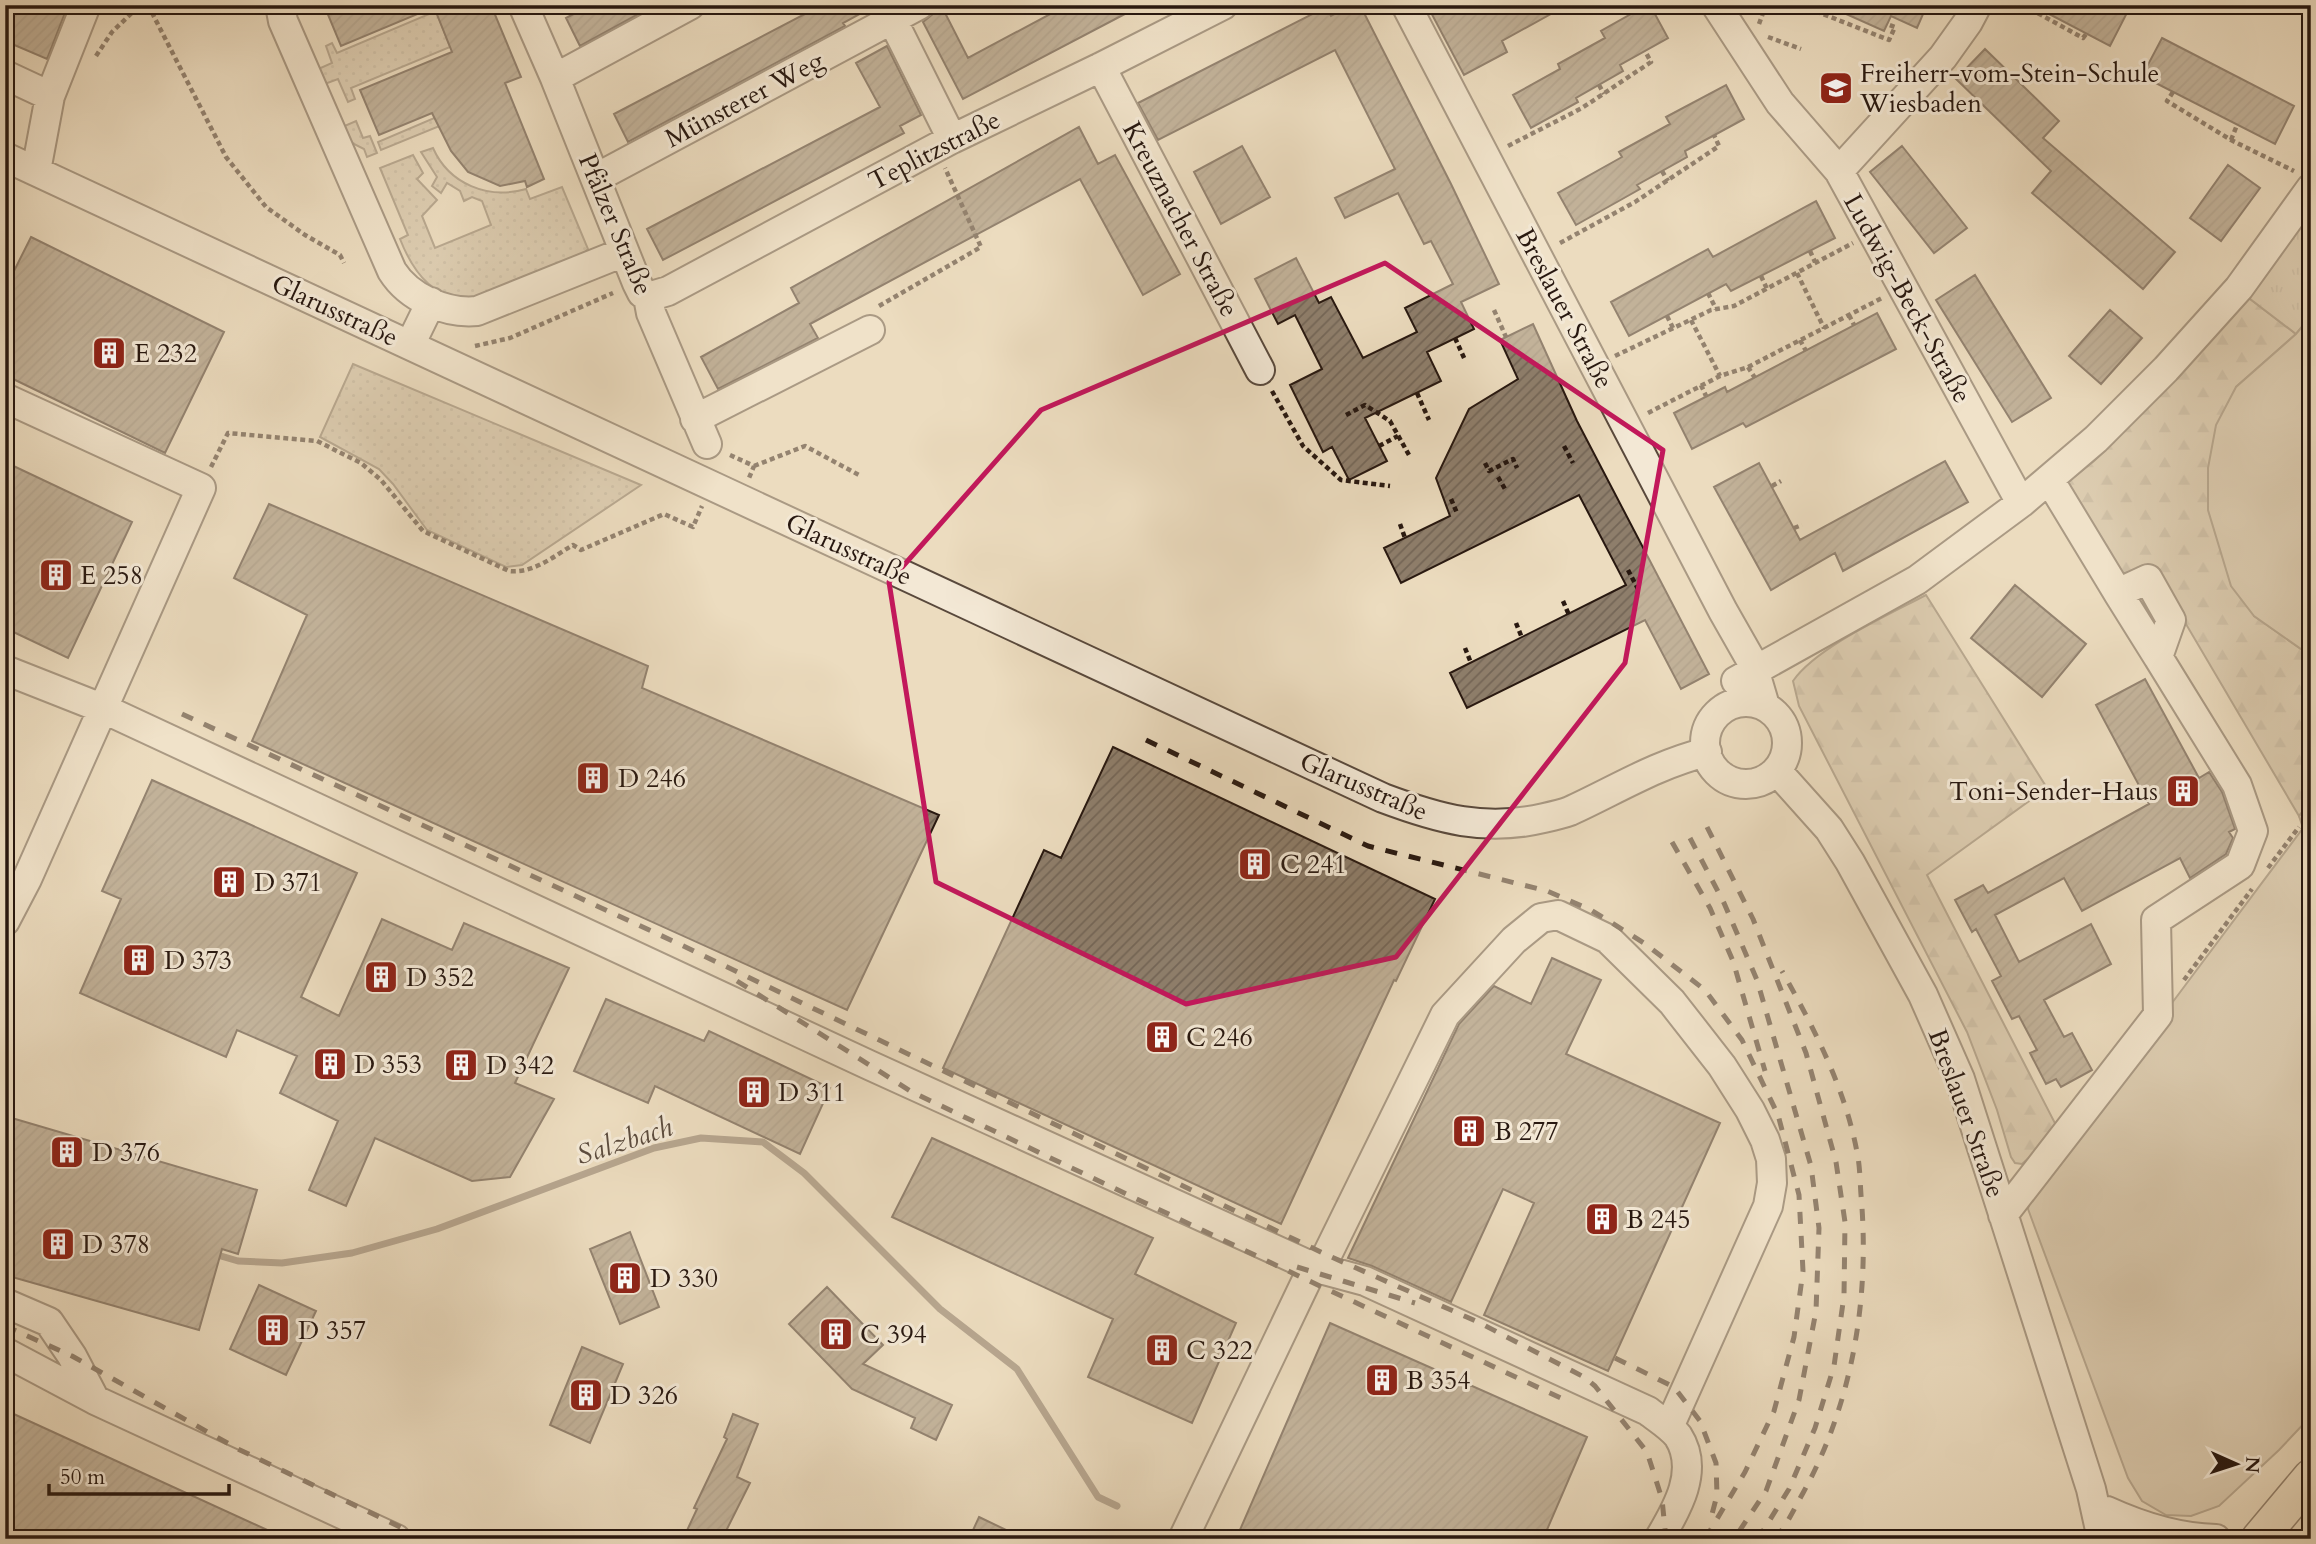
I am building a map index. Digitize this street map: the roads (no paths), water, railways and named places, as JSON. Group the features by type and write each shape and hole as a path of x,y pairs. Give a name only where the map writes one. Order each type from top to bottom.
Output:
{"main road":[{"path":"2259,1539 2311,1477"},
{"path":"2233,1539 2285,1507"}],"street":[{"path":"36,171 50,96 86,5"},
{"path":"280,5 283,21 392,271 405,287 452,311 477,311 624,252"},
{"name":"Pfälzer Straße","path":"523,5 701,432 870,330"},
{"path":"555,78 690,5"},
{"name":"Münsterer Weg","path":"596,178 889,13 919,5"},
{"name":"Teplitzstraße","path":"643,290 668,292 944,143 1223,5"},
{"name":"Breslauer Straße","path":"1406,5 1723,611 1747,651 1740,686 1759,693 1765,706 1774,712 1785,730 1786,751 1777,771 1829,829 1923,995 1960,1079 2106,1532"},
{"path":"1716,5 1780,103 1839,171"},
{"name":"Ludwig-Beck-Straße","path":"1977,5 1943,57 1839,171 2021,503"},
{"path":"889,13 944,143"},
{"name":"Kreuznacher Straße","path":"1101,67 1260,370"},
{"path":"5,75 50,96"},
{"name":"Glarusstraße","path":"5,157 1383,798 1421,812 1486,825 1523,823 1566,813 1660,766 1707,752"},
{"path":"1777,771 1761,782 1732,781 1716,770 1707,752 1705,743 1714,718 1740,686 1917,580 2021,503 2096,439 2175,359 2239,288 2305,180"},
{"path":"410,345 431,302"},
{"path":"5,398 201,488 104,709 16,876 5,921"},
{"path":"2003,1215 2158,1015 2156,920 2240,865 2253,831 2236,785 2158,657 2171,620 2148,579 2118,593 2049,479"},
{"path":"5,670 104,709 856,1059 1313,1267 1365,1281 1648,1411 1679,1437 1688,1469 1678,1504 1659,1539"},
{"path":"1183,1539 1313,1267 1326,1255 1445,1015 1514,940 1541,918 1558,915 1608,939 1672,1002 1722,1066 1750,1110 1771,1159 1772,1182 1768,1206 1669,1427"},
{"path":"5,1303 49,1322 72,1356 95,1400"},
{"path":"5,1352 95,1400 396,1539"},
{"path":"2106,1532 2164,1532 2216,1539"}],"waterway":[{"name":"Salzbach","path":"214,1254 238,1261 282,1263 352,1253 437,1229 654,1148 701,1138 763,1142 804,1173 940,1309 1017,1369 1098,1497 1117,1506"}],"railway":[{"path":"182,714 675,942 1327,1255 1478,1322 1584,1377 1595,1386 1647,1452 1662,1499 1666,1539"},
{"path":"1146,740 1368,846 1547,891 1591,910 1644,943 1705,990 1742,1040 1779,1117"},
{"path":"1707,827 1753,919 1806,1053 1836,1162 1845,1222 1844,1296 1834,1366 1815,1428 1789,1489 1758,1539"},
{"path":"1690,838 1724,903 1757,980 1811,1166 1819,1228 1816,1311 1799,1400 1766,1491 1734,1539"},
{"path":"1672,842 1710,908 1733,961 1765,1071"},
{"path":"1775,1539 1787,1523 1820,1458 1846,1386 1860,1310 1863,1272 1860,1174 1852,1128 1827,1059 1782,971"},
{"path":"737,981 912,1092 1563,1399"},
{"path":"1705,1539 1745,1472 1774,1411 1794,1337 1803,1271 1799,1195 1776,1107"},
{"path":"1297,1267 1415,1303"},
{"path":"5,1326 72,1356 238,1449 425,1539"},
{"path":"1615,1358 1674,1387 1700,1421 1716,1463 1717,1495 1711,1518"}],"place":[{"name":"Freiherr-vom-Stein-Schule Wiesbaden","path":"1836,88"},
{"name":"E 232","path":"109,353"},
{"name":"E 258","path":"56,575"},
{"name":"D 246","path":"593,778"},
{"name":"Toni-Sender-Haus","path":"2183,791"},
{"name":"C 241","path":"1255,864"},
{"name":"D 371","path":"229,882"},
{"name":"D 373","path":"139,960"},
{"name":"D 352","path":"381,977"},
{"name":"C 246","path":"1162,1037"},
{"name":"D 353","path":"330,1064"},
{"name":"D 342","path":"461,1065"},
{"name":"D 311","path":"754,1092"},
{"name":"B 277","path":"1469,1131"},
{"name":"D 376","path":"67,1152"},
{"name":"B 245","path":"1602,1219"},
{"name":"D 378","path":"58,1244"},
{"name":"D 330","path":"625,1278"},
{"name":"D 357","path":"273,1330"},
{"name":"C 394","path":"836,1334"},
{"name":"C 322","path":"1162,1350"},
{"name":"B 354","path":"1382,1380"},
{"name":"D 326","path":"586,1395"}]}
